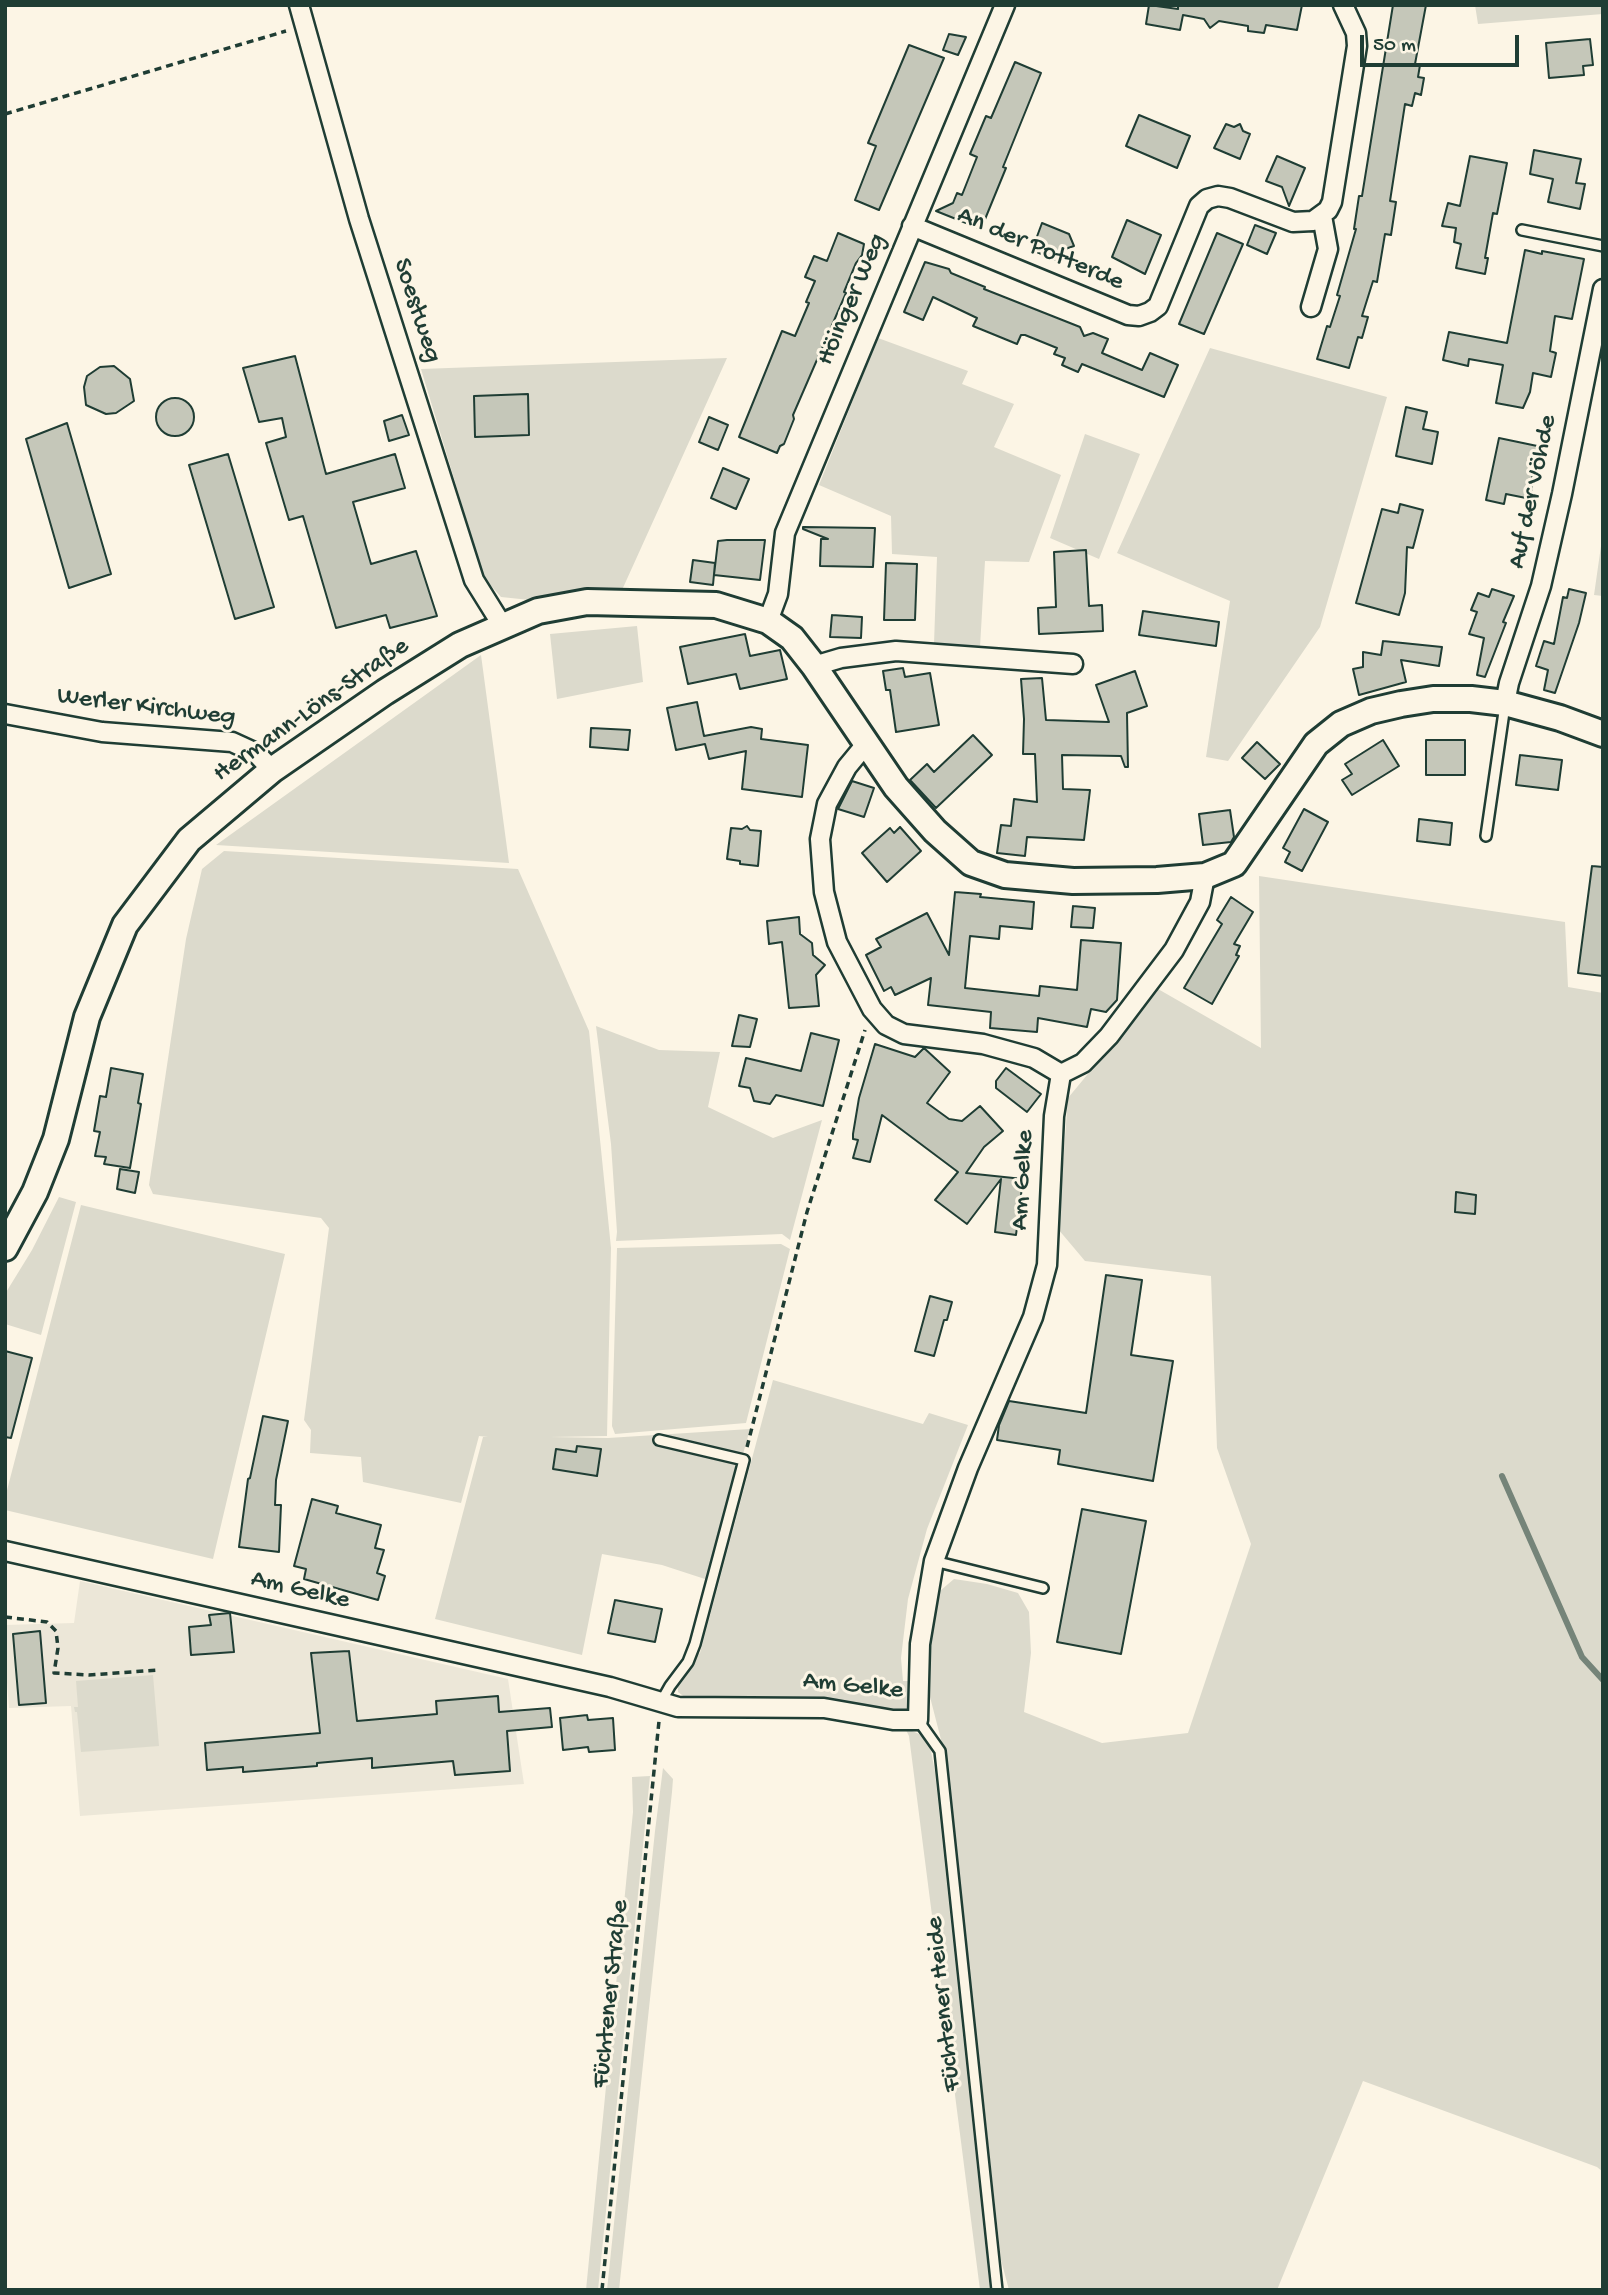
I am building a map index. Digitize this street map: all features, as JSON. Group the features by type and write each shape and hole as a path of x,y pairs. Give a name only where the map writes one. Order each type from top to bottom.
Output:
{"street":[{"name":"Soestweg","path":"299,5 359,219 474,580 502,625"},
{"name":"Höinger Weg","path":"768,621 778,594 785,533 1005,5"},
{"path":"1311,307 1328,249 1322,216 1332,202 1357,46 1356,33 1343,5"},
{"name":"An der Potterde","path":"912,226 1128,315 1139,316 1158,306 1199,206 1207,198 1230,198 1293,222 1303,223 1322,216"},
{"name":"Auf der Vöhde","path":"1505,703 1541,586 1603,289"},
{"name":"Hermann-Löns-Straße","path":"5,1248 35,1192 56,1139 87,1017 125,925 189,840 272,770 385,692 449,652 502,625 538,611 587,602 716,605 768,621 792,638 896,787 935,831 971,863 1005,875 1073,881 1157,880 1205,876 1234,864 1316,744 1341,724 1371,711 1433,699 1471,699 1505,703 1560,718 1603,734"},
{"path":"814,666 841,658 896,651 1073,664"},
{"name":"Werler Kirchweg","path":"5,714 102,732 232,742 257,753 272,770"},
{"path":"866,744 847,767 827,804 820,839 824,892 837,942 872,1009 886,1025 904,1034 983,1044 1034,1058 1061,1074 1083,1063 1109,1036 1174,950 1200,902 1205,876"},
{"name":"Am Gelke","path":"6,1553 610,1687 678,1707 824,1707 892,1720 918,1720 920,1644 934,1562 968,1468 1033,1317 1046,1265 1054,1116 1061,1074"}],"lane":[{"path":"1522,230 1603,246"},
{"path":"1486,836 1505,703"},
{"path":"659,1440 744,1460 695,1644 688,1662 661,1702"},
{"path":"934,1562 1044,1588"},
{"name":"Füchtener Heide","path":"918,1720 940,1751 997,2290"}],"path":[{"path":"5,114 305,26"},
{"path":"744,1460 807,1212 872,1009"},
{"path":"5,1617 47,1622 56,1631 58,1648 54,1673 89,1675 158,1670"},
{"name":"Füchtener Straße","path":"602,2290 661,1702"}],"shaded area":[{"path":"1475,5 1603,5 1603,14 1478,24"},
{"path":"878,338 968,371 962,384 1014,404 994,447 1061,475 1029,562 985,561 980,647 934,644 937,557 892,554 891,516 819,485"},
{"path":"1210,348 1387,397 1320,627 1228,761 1206,757 1230,601 1117,553"},
{"path":"727,358 622,590 530,600 501,597 484,578 421,369"},
{"path":"1085,434 1140,454 1099,559 1050,538"},
{"path":"1603,532 1603,596 1594,595"},
{"path":"637,626 643,682 557,699 550,634"},
{"path":"481,655 509,863 216,845"},
{"path":"224,851 518,869 589,1031 611,1248 607,1436 550,1437 608,1438 750,1429 708,1580 662,1565 602,1554 582,1655 435,1619 483,1437 488,1437 479,1436 461,1503 363,1482 361,1457 310,1453 311,1430 304,1420 329,1228 321,1218 153,1194 149,1185 186,939 202,869"},
{"path":"1259,876 1565,922 1568,987 1603,993 1603,2172 1597,2167 1363,2081 1277,2290 1009,2290 1001,2260 946,1759 929,1693 926,1648 934,1596 954,1579 987,1584 1018,1593 1029,1612 1031,1653 1024,1712 1102,1743 1188,1733 1251,1544 1217,1448 1211,1276 1085,1261 1058,1229 1068,1098 1158,989 1261,1048"},
{"path":"596,1026 659,1050 720,1052 708,1107 773,1138 822,1120 790,1240 782,1234 616,1241 611,1144"},
{"path":"59,1197 76,1202 41,1335 5,1324 5,1294 32,1250"},
{"path":"81,1205 285,1254 213,1559 5,1510 5,1498"},
{"path":"781,1244 790,1249 746,1423 615,1434 612,1426 617,1248"},
{"path":"773,1380 923,1424 929,1413 968,1425 927,1529 908,1599 901,1658 903,1681 914,1681 913,1703 905,1712 690,1701 678,1692 678,1684 700,1653"},
{"path":"80,1581 508,1679 524,1784 80,1816 71,1706 9,1708 5,1625 74,1623"},
{"path":"153,1675 159,1746 81,1752 77,1712 74,1707 78,1707 76,1681"},
{"path":"905,1728 919,1734 930,1746 935,1772 990,2290 980,2290 909,1736"},
{"path":"663,1768 673,1779 672,1792 619,2290 607,2290 655,1831"},
{"path":"650,1776 598,2290 586,2290 633,1812 632,1777"}],"building":[{"path":"1149,5 1178,9 1178,5 1302,5 1297,30 1266,25 1264,33 1248,31 1248,26 1219,21 1210,28 1204,19 1183,15 1180,30 1146,24"},
{"path":"1393,5 1426,5 1415,64 1420,65 1418,77 1424,78 1421,95 1415,93 1412,106 1405,104 1390,201 1396,202 1391,235 1385,234 1377,282 1373,281 1362,316 1368,317 1362,338 1358,337 1349,368 1317,359 1340,296 1337,295 1356,229 1359,196 1362,196"},
{"path":"949,34 966,37 958,55 943,50"},
{"path":"1590,39 1593,65 1583,66 1584,75 1549,78 1546,43"},
{"path":"909,45 944,58 879,210 855,200 876,146 868,143"},
{"path":"1015,62 1041,73 981,229 936,211 953,203 957,193 962,195 977,157 970,154 986,116 991,118"},
{"path":"1139,115 1190,136 1177,168 1126,146"},
{"path":"1226,124 1234,127 1240,124 1243,131 1250,134 1240,159 1214,148"},
{"path":"1534,150 1581,159 1576,183 1585,184 1580,209 1548,202 1553,179 1530,174"},
{"path":"1277,156 1305,168 1289,206 1282,187 1266,181"},
{"path":"1470,156 1507,163 1497,214 1493,213 1485,274 1456,268 1461,244 1454,242 1456,228 1442,226 1448,203 1460,206"},
{"path":"1127,220 1161,235 1145,274 1112,257"},
{"path":"1042,223 1069,234 1074,246 1065,249 1060,262 1032,250"},
{"path":"1255,225 1276,233 1267,254 1247,245"},
{"path":"838,233 864,244 862,255 856,263 844,292 846,293 793,415 794,419 784,444 777,453 739,437 782,331 795,336 809,303 806,302 815,281 805,277 814,256 827,261"},
{"path":"1217,233 1243,244 1204,334 1179,324"},
{"path":"1525,250 1584,259 1572,319 1555,316 1550,351 1556,353 1551,377 1533,373 1530,392 1523,408 1496,403 1503,365 1469,359 1468,366 1443,360 1449,332 1507,343"},
{"path":"925,262 949,269 951,273 985,287 984,289 1080,327 1084,336 1093,333 1108,339 1102,353 1142,370 1150,353 1178,365 1164,397 1082,364 1078,372 1062,365 1065,358 1054,354 1057,348 1025,335 1021,335 1017,344 973,326 977,318 933,297 923,320 904,312"},
{"path":"295,356 326,474 395,454 405,488 353,502 371,564 416,551 437,616 390,628 386,615 336,628 303,516 289,520 266,443 286,437 282,418 259,422 243,368"},
{"path":"114,366 130,379 134,401 116,413 106,414 86,405 84,387 87,376 100,367"},
{"path":"528,394 529,435 475,437 474,396"},
{"path":"175,398 189,403 194,417 189,431 175,436 161,431 156,417 161,403"},
{"path":"1406,407 1427,412 1423,429 1438,432 1432,464 1396,456"},
{"path":"402,415 409,435 389,441 384,421"},
{"path":"709,417 728,425 718,450 699,442"},
{"path":"67,423 111,574 69,588 26,439"},
{"path":"1499,438 1542,447 1536,477 1532,477 1531,499 1506,494 1504,504 1486,500"},
{"path":"228,454 274,607 235,619 189,465"},
{"path":"723,468 749,479 736,509 711,498"},
{"path":"1400,504 1423,510 1413,548 1407,547 1405,593 1399,615 1356,603 1382,509 1398,513"},
{"path":"803,527 875,528 873,567 820,566 821,539 828,539"},
{"path":"765,540 760,580 714,575 718,541"},
{"path":"1086,550 1089,606 1102,605 1103,631 1039,634 1038,608 1056,607 1054,552"},
{"path":"693,560 715,563 713,585 690,582"},
{"path":"886,563 917,564 915,620 884,620"},
{"path":"1492,589 1514,596 1485,677 1477,675 1484,638 1469,634 1477,612 1471,610 1478,593 1489,597"},
{"path":"1569,589 1586,593 1579,623 1555,693 1544,690 1548,670 1536,666 1544,641 1554,644 1563,597 1567,598"},
{"path":"1143,611 1219,622 1216,646 1139,635"},
{"path":"832,615 862,617 861,638 830,637"},
{"path":"745,634 750,656 780,650 787,679 740,689 736,674 688,684 680,647"},
{"path":"1383,641 1442,647 1439,666 1401,660 1406,682 1359,695 1353,669 1363,667 1363,652 1381,655"},
{"path":"903,668 905,677 930,673 939,725 896,732 890,690 886,690 883,671"},
{"path":"1135,671 1147,706 1127,713 1128,767 1125,767 1121,756 1062,755 1063,789 1090,790 1084,840 1027,837 1025,856 997,853 1001,825 1011,826 1014,799 1037,802 1035,754 1023,754 1021,679 1042,678 1046,720 1109,722 1096,685"},
{"path":"697,702 704,736 751,727 762,729 761,739 808,745 802,797 742,789 746,751 709,759 705,744 676,750 667,708"},
{"path":"591,728 630,730 628,750 590,747"},
{"path":"973,735 992,755 936,808 910,780 927,764 934,772"},
{"path":"1383,740 1399,766 1352,795 1342,780 1352,774 1345,764"},
{"path":"1426,740 1465,740 1465,775 1426,775"},
{"path":"1257,742 1280,764 1265,779 1242,758"},
{"path":"1520,755 1562,760 1558,790 1516,785"},
{"path":"852,781 874,788 864,817 838,809"},
{"path":"1304,809 1328,822 1302,871 1285,862 1290,852 1283,848"},
{"path":"1230,810 1234,837 1231,842 1203,845 1199,814"},
{"path":"1419,819 1452,823 1450,845 1417,841"},
{"path":"747,826 750,830 761,831 758,866 727,859 731,828 742,829"},
{"path":"900,827 921,851 887,882 862,853 890,828 894,833"},
{"path":"1592,866 1603,867 1603,976 1578,973"},
{"path":"955,892 1034,902 1032,929 1000,926 999,939 970,936 965,988 1039,996 1040,986 1077,990 1081,940 1121,943 1117,1000 1106,1012 1091,1009 1087,1027 1038,1018 1037,1032 990,1028 991,1012 928,1005 931,978 895,995 891,987 884,991 866,955 881,947 876,939 927,913 949,955"},
{"path":"1231,897 1253,912 1234,944 1240,946 1236,955 1239,956 1212,1004 1184,988 1222,924 1217,920"},
{"path":"1073,906 1095,908 1093,928 1071,927"},
{"path":"799,917 800,934 812,943 813,955 825,965 816,975 819,1006 789,1008 782,942 769,944 767,921"},
{"path":"739,1015 757,1019 750,1047 732,1046"},
{"path":"811,1033 839,1040 823,1106 776,1095 770,1104 754,1101 750,1088 739,1086 746,1058 801,1071"},
{"path":"875,1044 915,1057 924,1048 950,1072 927,1103 949,1119 962,1121 980,1106 1003,1131 984,1147 966,1173 1023,1179 1016,1235 995,1232 1001,1179 967,1224 935,1200 958,1172 882,1115 870,1162 853,1158 858,1140 853,1139 853,1134 859,1098"},
{"path":"111,1068 143,1074 138,1103 141,1104 130,1168 104,1164 106,1157 95,1156 100,1132 94,1131 100,1096 106,1097"},
{"path":"1006,1068 1041,1094 1027,1112 996,1088 996,1081"},
{"path":"120,1169 139,1172 135,1193 117,1189"},
{"path":"1456,1192 1476,1195 1475,1214 1455,1212"},
{"path":"1106,1275 1142,1280 1131,1355 1173,1361 1153,1481 1058,1464 1060,1450 997,1440 999,1425 1009,1401 1086,1413"},
{"path":"930,1296 952,1302 934,1356 915,1351"},
{"path":"5,1351 32,1358 11,1438 5,1437"},
{"path":"263,1416 288,1421 276,1480 275,1505 281,1505 279,1552 239,1547 248,1479"},
{"path":"577,1446 601,1449 597,1476 553,1469 556,1449 576,1452"},
{"path":"312,1499 338,1506 336,1513 381,1525 375,1548 384,1550 377,1573 385,1576 378,1600 304,1579 306,1569 294,1566"},
{"path":"1082,1509 1146,1521 1121,1654 1057,1642"},
{"path":"615,1600 662,1609 655,1642 608,1633"},
{"path":"230,1613 234,1652 191,1655 189,1627 211,1625 209,1615"},
{"path":"40,1631 46,1703 19,1705 13,1634"},
{"path":"349,1651 357,1721 437,1714 436,1701 498,1696 499,1712 550,1708 552,1727 507,1731 510,1771 455,1775 453,1761 372,1768 372,1758 243,1772 243,1767 207,1770 205,1743 320,1733 311,1653"},
{"path":"587,1715 588,1720 613,1718 615,1750 589,1752 588,1747 563,1750 560,1718"}],"waterway":[{"path":"1502,1476 1582,1657 1603,1680"}]}
